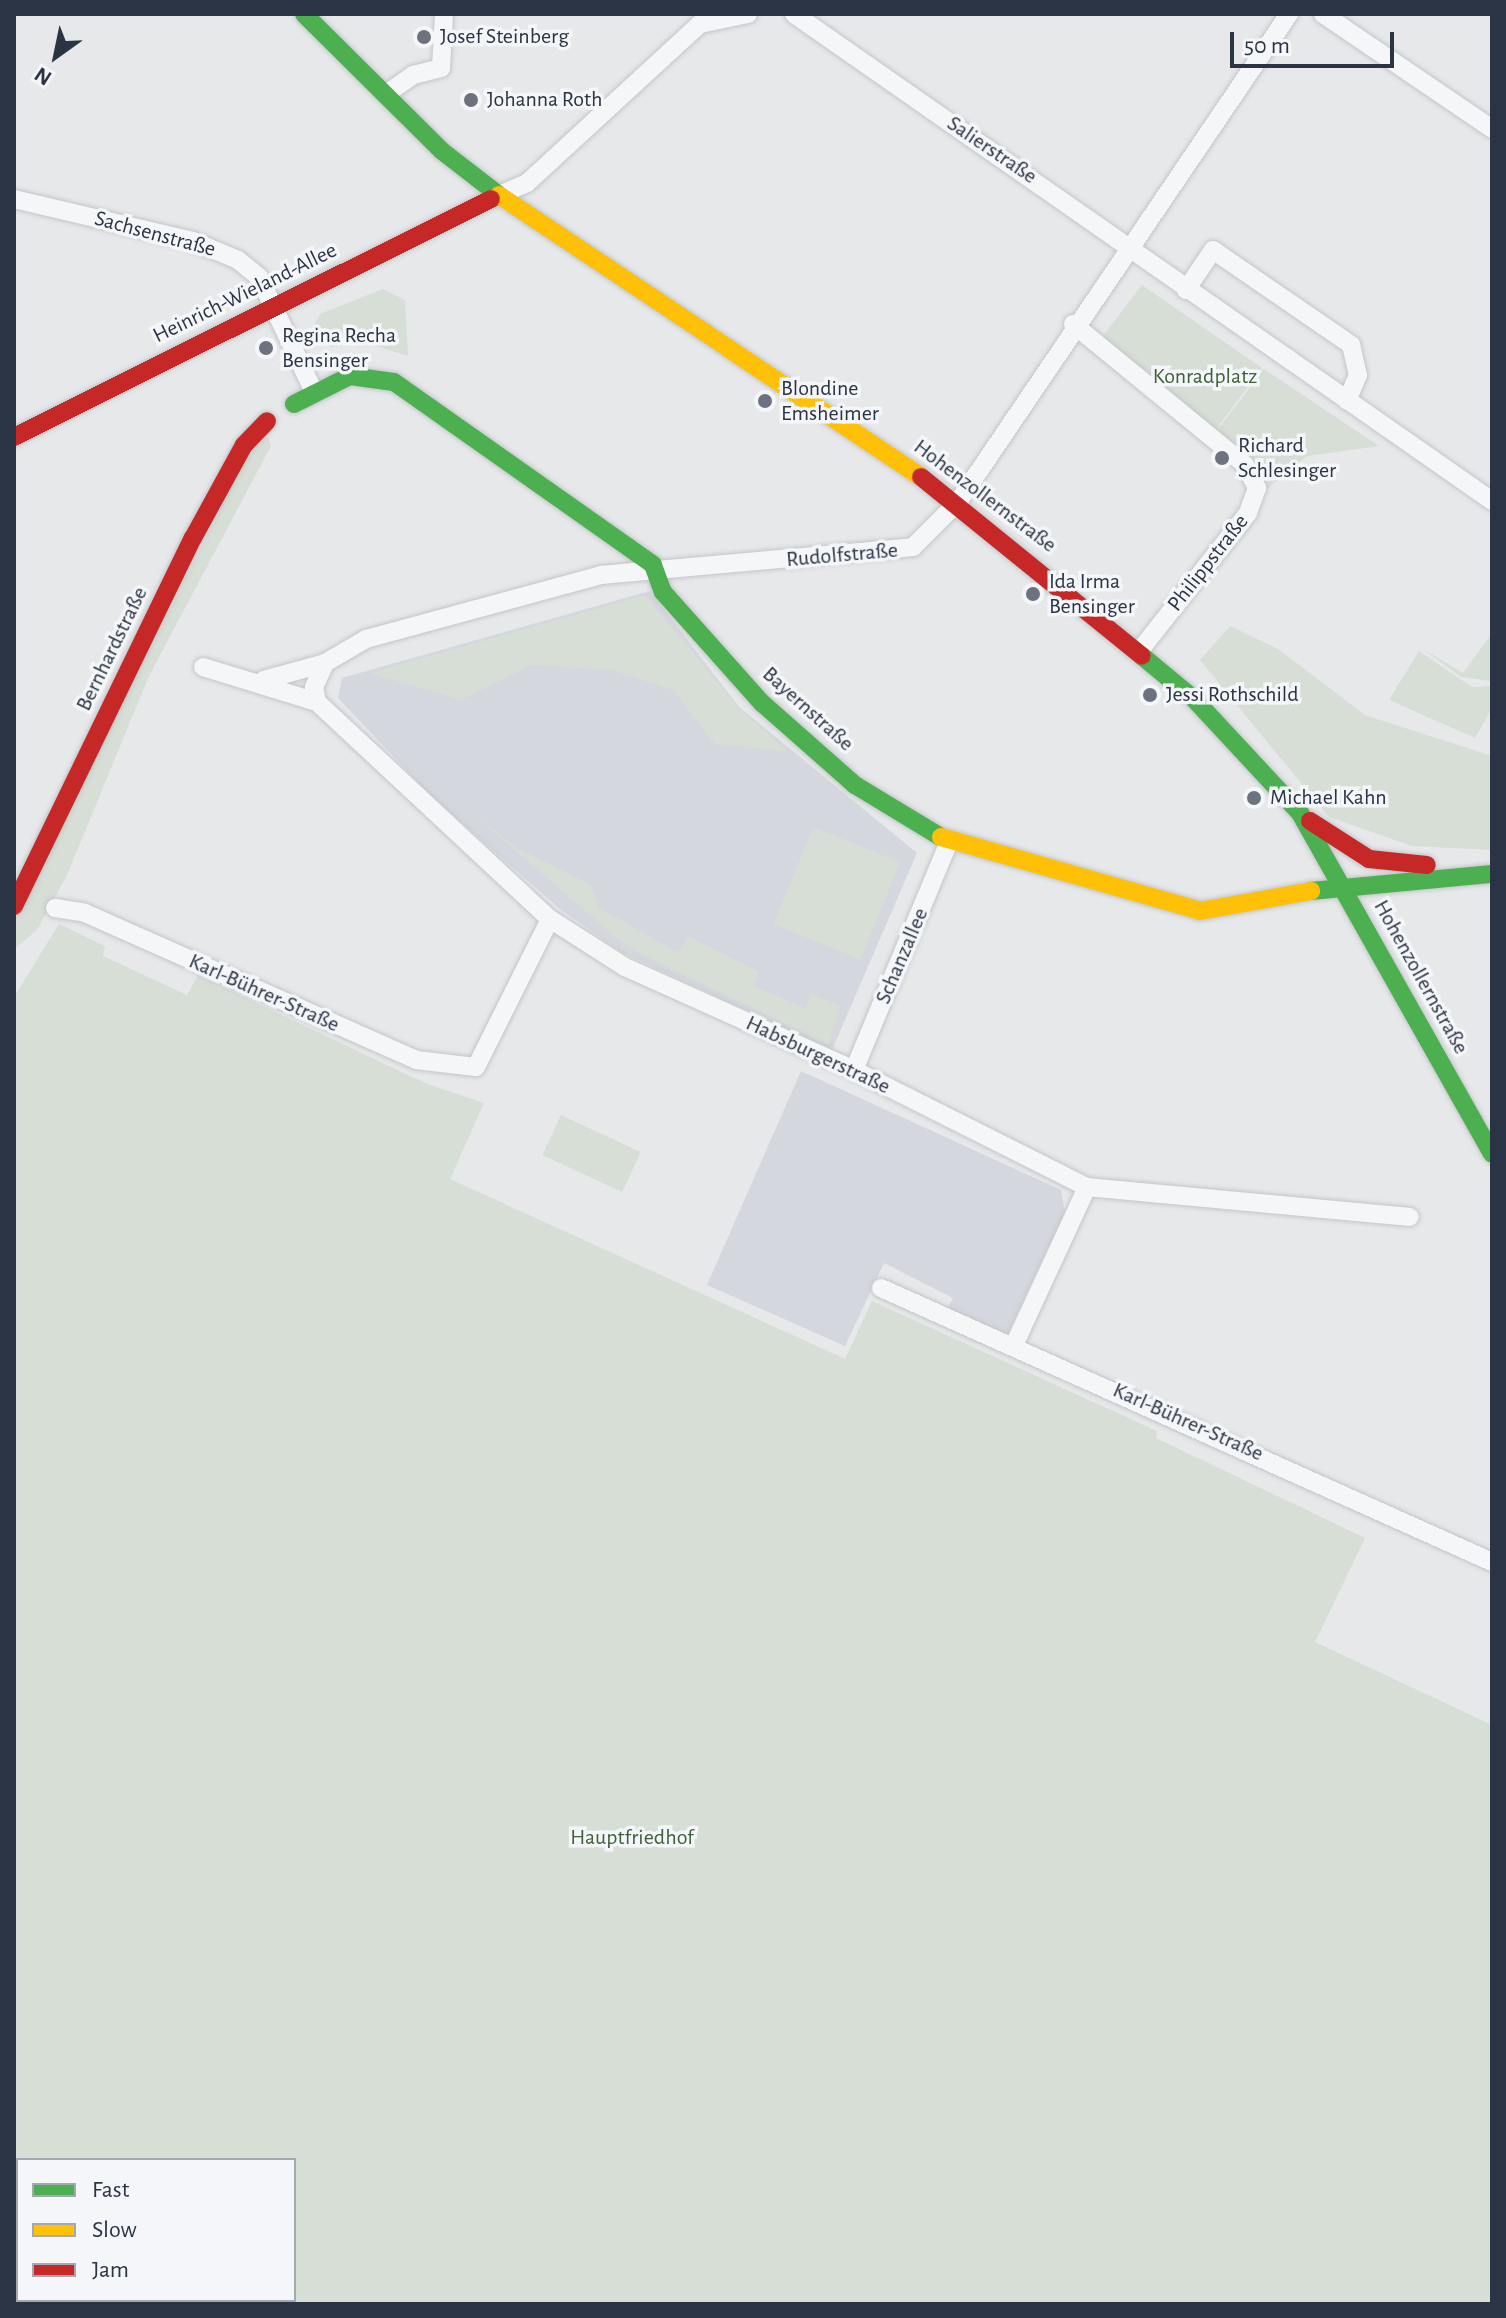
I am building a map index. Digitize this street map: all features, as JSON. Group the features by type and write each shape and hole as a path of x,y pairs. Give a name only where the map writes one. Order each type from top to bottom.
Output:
{"main road":[{"name":"Hohenzollernstraße","path":"304,14 389,92 442,151 499,195 958,502 1141,649 1300,813 1492,1154"},
{"name":"Heinrich-Wieland-Allee","path":"14,437 499,195"},
{"name":"Bayernstraße","path":"314,392 350,376 394,382 653,565 663,592 762,703 855,785 949,842 1200,911 1343,885 1492,874"},
{"path":"294,404 314,392"},
{"name":"Bernhardstraße","path":"14,906 193,538 244,445 267,421"},
{"name":"Bayernstraße","path":"1300,813 1369,859 1438,865 1455,876"}],"street":[{"path":"389,92 413,75 441,68 444,14"},
{"path":"499,195 527,183 699,19 748,14"},
{"name":"Salierstraße","path":"794,14 1130,245 1186,290 1492,501"},
{"name":"Rudolfstraße","path":"264,680 325,663 366,639 653,565 900,551 958,502 1073,324 1289,14"},
{"path":"1323,14 1492,129"},
{"name":"Sachsenstraße","path":"14,199 193,241 251,269 274,305"},
{"path":"1186,290 1213,250 1351,345 1358,375 1347,401"},
{"path":"274,305 314,392"},
{"name":"Philippstraße","path":"1073,324 1250,471 1257,488 1248,513 1141,649"},
{"path":"317,702 314,687 325,663"},
{"name":"Habsburgerstraße","path":"203,667 264,680 317,702 550,919 625,967 854,1070 1087,1187 1410,1217"},
{"name":"Schanzallee","path":"854,1070 949,842"},
{"name":"Karl-Bührer-Straße","path":"55,908 85,913 416,1060 476,1067 550,919"},
{"path":"1015,1343 1087,1187"},
{"name":"Karl-Bührer-Straße","path":"881,1288 937,1319 1015,1343 1492,1562"}],"shaded area":[{"path":"650,591 739,707 917,853 832,1050 623,953 560,909 430,795 338,698 342,678"},
{"path":"801,1071 1061,1190 1065,1212 1008,1333 944,1315 953,1298 884,1263 845,1346 707,1285"}],"green space":[{"name":"Konradplatz","path":"1142,285 1262,368 1211,436 1099,341"},
{"path":"383,289 405,300 408,356 359,341 331,347 311,331 320,314"},
{"name":"Konradplatz","path":"1264,369 1379,446 1307,456 1258,496 1212,437"},
{"path":"268,438 271,446 149,676 67,875 37,930 14,949 14,920 255,440"},
{"path":"645,595 739,708 788,752 715,744 673,690 612,670 532,665 460,700 370,673"},
{"path":"1230,626 1278,649 1365,715 1492,756 1492,850 1412,846 1329,817 1200,660"},
{"path":"1492,633 1492,681 1461,677 1421,648 1463,673"},
{"path":"1419,651 1472,687 1492,686 1492,708 1475,738 1389,700"},
{"path":"463,805 517,848 590,884 599,908 678,952 688,936 759,972 754,986 805,1008 812,994 840,1006 829,1045 627,947"},
{"path":"813,827 900,862 861,960 774,924"},
{"name":"Hauptfriedhof","path":"59,924 105,946 103,956 187,995 198,975 427,1084 484,1103 450,1179 845,1359 872,1301 1157,1431 1156,1438 1365,1538 1315,1642 1492,1725 1492,2304 14,2304 14,997"},
{"path":"561,1115 641,1152 622,1192 542,1155"}],"traffic: fast":[{"path":"304,14 442,151 499,195 491,199"},
{"path":"294,404 350,376 394,382 653,565 663,592 762,703 855,785 941,837"},
{"path":"1142,656 1194,699 1300,813 1492,1154"},
{"path":"1311,891 1492,874"}],"traffic: slow":[{"path":"499,195 921,477"},
{"path":"941,837 1200,911 1311,891"}],"traffic: jam":[{"path":"14,437 491,199"},
{"path":"14,906 193,538 244,445 267,421"},
{"path":"921,477 1142,656"},
{"path":"1310,821 1369,859 1427,865"}],"place":[{"name":"Josef Steinberg","path":"424,37"},
{"name":"Johanna Roth","path":"471,100"},
{"name":"Regina Recha Bensinger","path":"266,348"},
{"name":"Blondine Emsheimer","path":"765,401"},
{"name":"Richard Schlesinger","path":"1222,458"},
{"name":"Ida Irma Bensinger","path":"1033,594"},
{"name":"Jessi Rothschild","path":"1150,695"},
{"name":"Michael Kahn","path":"1254,798"}]}
